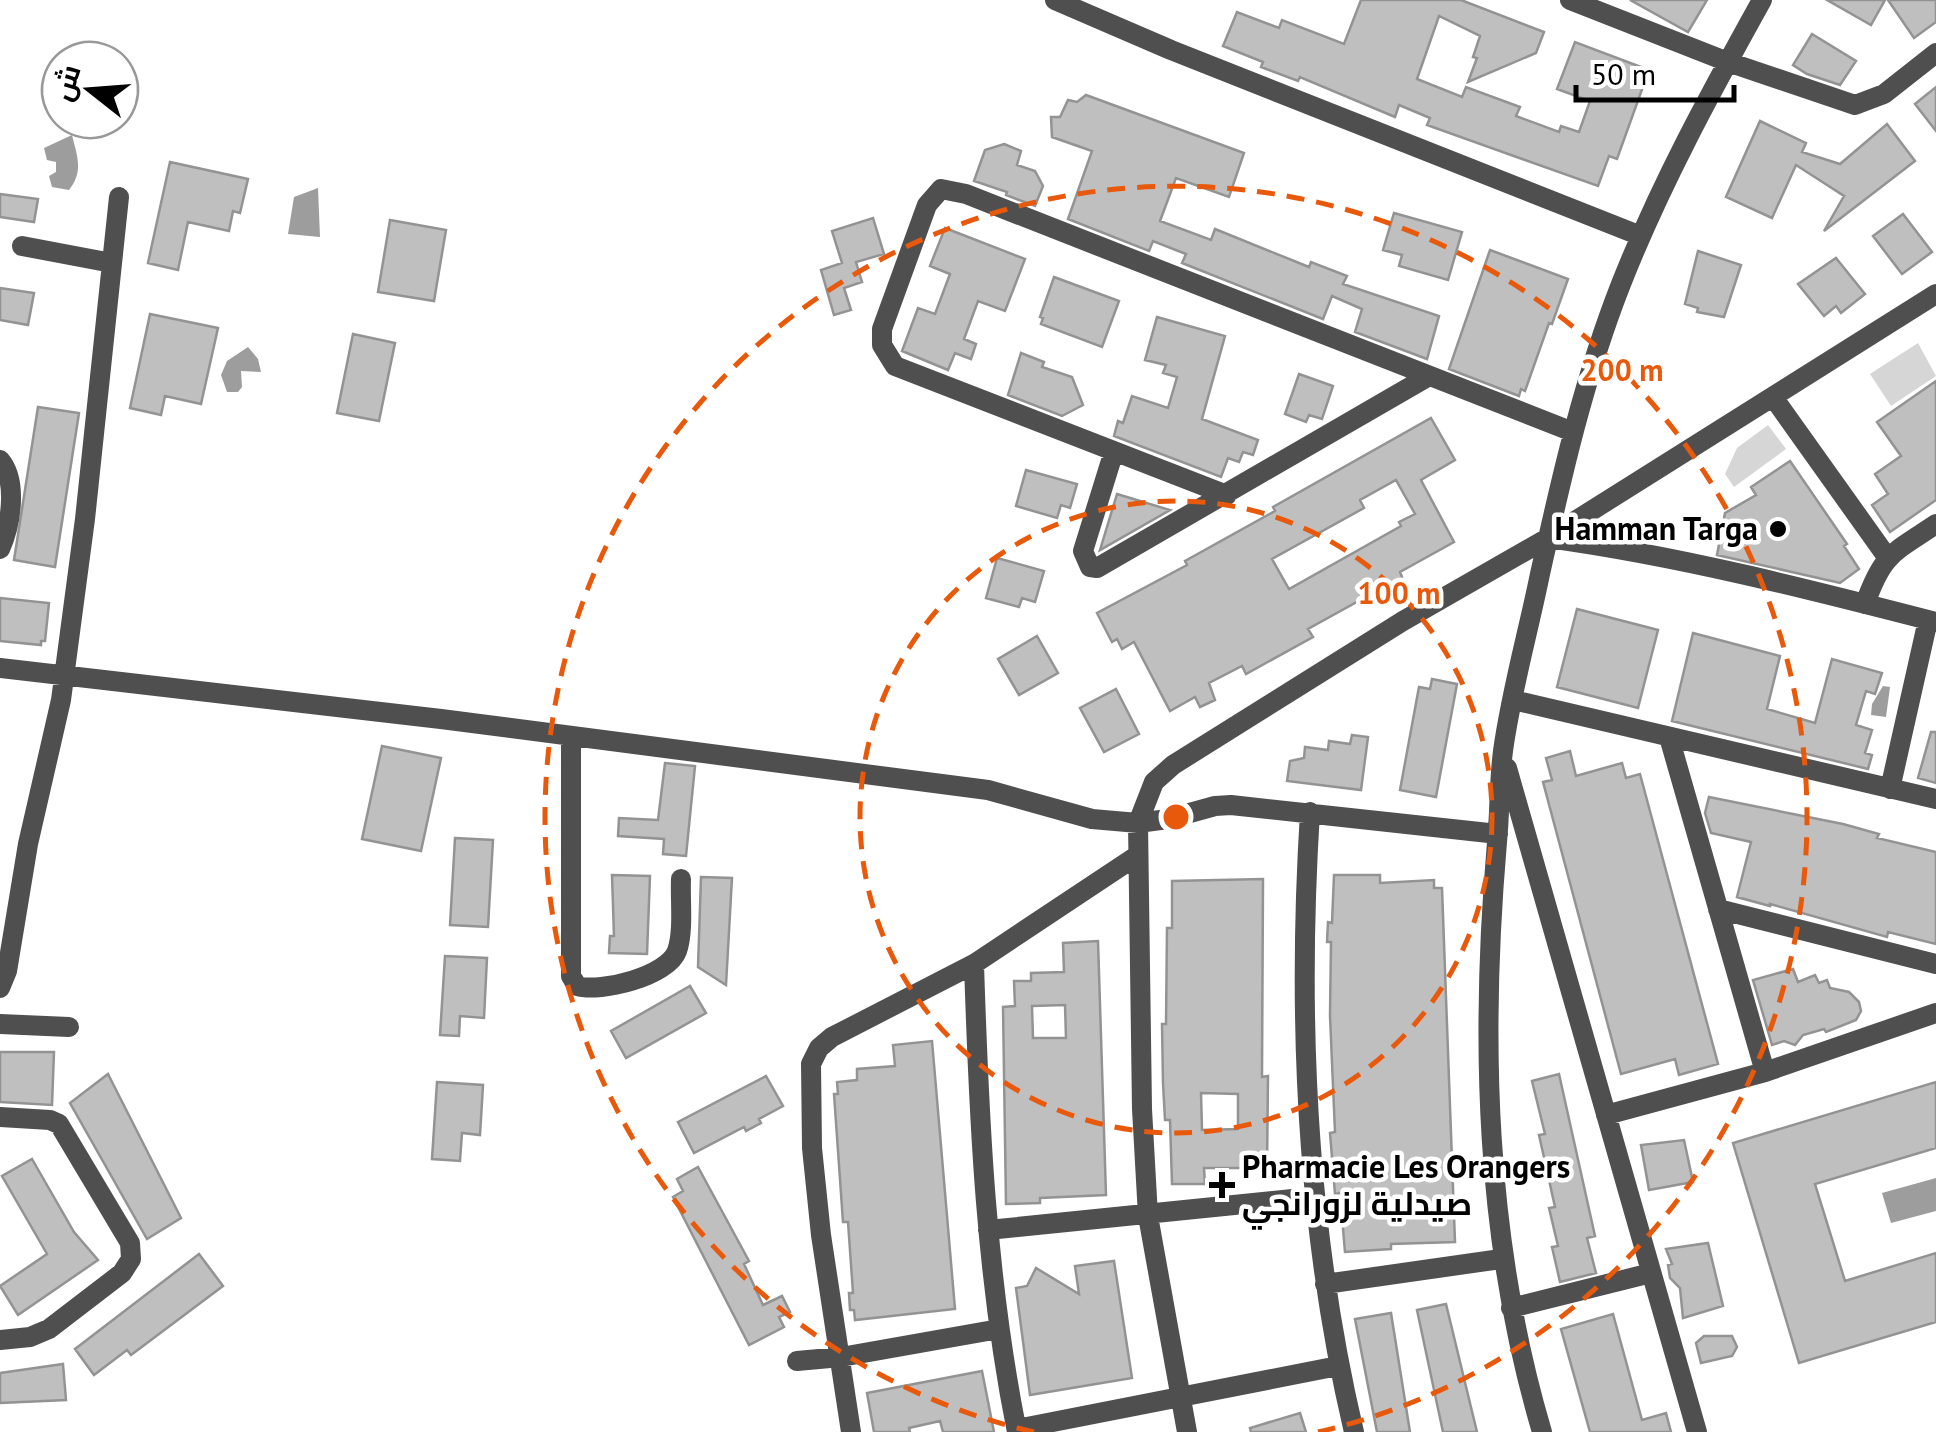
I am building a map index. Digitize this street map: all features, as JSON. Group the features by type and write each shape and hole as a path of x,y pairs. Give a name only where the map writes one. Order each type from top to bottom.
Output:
{"street":[{"path":"1055,0 1641,236"},
{"path":"1570,0 1728,62 1855,105 1884,94 1936,53"},
{"path":"1542,1432 1523,1369 1502,1259 1490,1141 1490,918 1503,752 1572,432 1615,302 1661,190 1762,0"},
{"path":"1227,495 895,366 882,345 882,329 927,205 940,189 966,194 1572,432"},
{"path":"0,988 64,677 120,198"},
{"path":"22,246 112,262"},
{"path":"1187,1432 1148,1216 1142,1110 1138,823 1154,782 1173,765 1404,621 1548,538 1936,294"},
{"path":"1114,450 1083,551 1090,567 1097,568 1227,495 1429,376"},
{"path":"1773,397 1886,557"},
{"path":"0,460 10,479 8,526 0,549"},
{"path":"1866,604 1886,557 1936,524"},
{"path":"1548,538 1650,554 1932,621 1890,788"},
{"path":"0,668 209,690 988,790 1092,818 1138,823 1215,806 1310,812 1498,834"},
{"path":"1513,700 1936,799"},
{"path":"571,737 571,976 577,986 598,990 613,987 668,964 678,949 681,879"},
{"path":"1669,737 1765,1072"},
{"path":"1503,752 1697,1432"},
{"path":"1310,812 1306,874 1306,1069 1312,1198 1338,1366 1354,1432"},
{"path":"851,1432 819,1217 811,1064 832,1036 974,964 1138,855"},
{"path":"1718,909 1936,964"},
{"path":"974,964 988,1230 998,1329 1017,1430 1338,1366"},
{"path":"1606,1115 1765,1072 1936,1013"},
{"path":"0,1024 69,1026"},
{"path":"0,1117 59,1124 132,1251 122,1273 49,1329 30,1337 0,1340"},
{"path":"988,1230 1312,1198"},
{"path":"1325,1284 1502,1259"},
{"path":"1511,1308 1651,1272"},
{"path":"797,1360 840,1357 998,1329"}],"shaded area":[{"path":"61,140 73,140 78,163 69,190 52,187 49,176 56,172 56,162 47,160 44,148"},
{"path":"318,188 320,237 288,234 294,197"},
{"path":"1918,343 1936,376 1891,406 1870,374"},
{"path":"248,347 258,359 261,372 241,371 242,387 238,392 227,392 221,375 227,361"},
{"path":"1768,425 1786,449 1734,487 1725,474 1737,448"},
{"path":"1883,686 1890,687 1886,717 1871,715 1872,704"},
{"path":"1936,1178 1936,1211 1891,1223 1882,1193"}],"building":[{"path":"1361,0 1461,0 1544,32 1536,53 1468,82 1480,36 1439,16 1417,79 1462,97 1466,87 1520,107 1516,116 1559,132 1561,126 1579,132 1590,101 1557,89 1575,42 1649,70 1617,159 1609,156 1598,186 1427,125 1430,118 1399,105 1395,117 1300,77 1298,81 1223,46 1237,12 1279,28 1282,20 1344,44"},
{"path":"1630,0 1707,0 1688,32"},
{"path":"1827,0 1885,0 1871,25"},
{"path":"1888,0 1936,0 1936,22 1914,38"},
{"path":"1812,34 1856,61 1840,85 1793,65"},
{"path":"1936,87 1936,131 1915,104"},
{"path":"1086,95 1244,153 1229,197 1176,178 1160,221 1211,240 1215,229 1309,267 1311,262 1347,276 1343,284 1439,316 1427,359 1355,332 1362,309 1332,296 1323,319 1182,263 1186,254 1153,241 1149,251 1068,219 1092,151 1052,137 1051,117 1060,117 1068,100 1077,102"},
{"path":"1760,121 1806,143 1802,152 1840,164 1887,124 1915,161 1824,231 1844,196 1796,165 1772,218 1726,197"},
{"path":"1004,144 1021,151 1017,165 1035,171 1043,186 1035,206 974,181 985,150"},
{"path":"170,162 248,179 240,213 233,211 229,231 188,222 178,270 148,263"},
{"path":"0,194 38,199 34,222 0,217"},
{"path":"1394,213 1462,232 1448,280 1399,266 1402,255 1383,250"},
{"path":"1903,214 1932,252 1902,274 1873,236"},
{"path":"873,218 884,254 856,262 862,282 844,288 851,310 834,315 821,270 842,263 832,231"},
{"path":"390,220 446,230 434,301 378,292"},
{"path":"945,228 1025,259 1005,311 978,301 964,339 976,344 971,359 955,353 948,370 902,351 918,308 935,314 950,274 930,266"},
{"path":"1490,250 1568,279 1525,391 1521,389 1519,396 1449,369"},
{"path":"1698,251 1741,265 1724,317 1697,312 1698,308 1685,304"},
{"path":"1836,258 1865,294 1841,313 1836,306 1824,316 1798,284"},
{"path":"1054,277 1119,301 1102,347 1041,324"},
{"path":"0,288 34,293 28,325 0,320"},
{"path":"150,314 218,328 201,404 165,396 161,415 130,408"},
{"path":"1157,317 1225,336 1202,419 1258,440 1253,455 1243,452 1239,462 1228,458 1221,477 1114,436 1132,396 1168,408 1177,377 1163,373 1166,365 1145,360"},
{"path":"353,334 395,343 379,421 337,413"},
{"path":"1021,353 1044,362 1042,367 1072,377 1083,405 1062,416 1008,395"},
{"path":"1299,374 1333,386 1322,419 1309,415 1306,422 1285,414"},
{"path":"1936,381 1936,500 1890,532 1872,505 1888,494 1875,474 1901,456 1877,422"},
{"path":"38,407 79,413 55,567 14,560"},
{"path":"1431,418 1455,460 1421,480 1454,542 1400,572 1402,577 1308,629 1313,637 1246,674 1242,666 1209,683 1215,700 1200,707 1195,697 1170,711 1134,642 1122,649 1117,639 1112,642 1097,613 1187,565 1185,561 1275,511 1273,507","holes":["1396,480 1415,514 1399,522 1401,526 1289,589 1272,559 1364,508 1360,500"]},
{"name":"Hamman Targa","path":"1790,461 1847,544 1844,546 1859,569 1840,583 1717,555 1725,513 1756,495 1751,487"},
{"path":"1026,470 1077,484 1070,508 1061,505 1057,518 1016,506"},
{"path":"1117,494 1170,510 1100,550"},
{"path":"997,558 1044,571 1035,602 1022,598 1019,607 986,598"},
{"path":"0,598 49,603 45,641 41,645 0,641"},
{"path":"1577,609 1658,630 1638,708 1557,687"},
{"path":"1693,633 1780,656 1767,709 1815,723 1832,659 1882,673 1875,694 1866,691 1856,725 1872,730 1865,753 1872,755 1868,769 1672,721"},
{"path":"1037,636 1058,673 1019,695 998,659"},
{"path":"1432,679 1457,684 1436,797 1400,790 1419,687 1430,689"},
{"path":"1116,689 1139,734 1104,752 1080,708"},
{"path":"1931,732 1936,732 1936,783 1918,778"},
{"path":"1352,735 1368,737 1361,790 1287,781 1290,761 1304,758 1305,747 1328,750 1329,741 1350,744"},
{"path":"382,746 441,758 421,851 362,839"},
{"path":"1570,751 1576,776 1622,763 1626,778 1640,774 1718,1064 1679,1075 1675,1059 1621,1074 1543,782 1552,780 1546,758"},
{"path":"665,763 695,766 686,856 663,854 664,839 618,836 619,818 658,820"},
{"path":"1709,797 1843,824 1879,834 1877,838 1936,852 1936,944 1888,932 1887,937 1737,897 1751,842 1711,833 1705,813"},
{"path":"455,838 493,840 488,927 450,925"},
{"path":"612,875 650,876 647,954 609,953 610,936 614,936"},
{"path":"1334,875 1380,875 1380,883 1434,880 1434,888 1442,888 1455,1242 1391,1244 1391,1249 1345,1252 1330,1133 1335,1132 1331,942 1327,942"},
{"path":"701,877 732,878 726,985 698,967"},
{"path":"1263,879 1262,1077 1268,1076 1267,1168 1204,1168 1205,1184 1172,1184 1170,1120 1165,1120 1162,1024 1166,1024 1167,928 1172,928 1172,881","holes":["1201,1093 1238,1094 1238,1129 1202,1130"]},
{"path":"1098,941 1106,1195 1006,1204 1003,1007 1015,1006 1014,981 1031,981 1031,973 1064,972 1063,943","holes":["1065,1005 1066,1038 1033,1038 1032,1006"]},
{"path":"445,956 487,958 484,1018 460,1016 459,1036 440,1035"},
{"path":"1793,969 1798,982 1815,975 1819,983 1827,980 1830,988 1849,992 1859,1002 1861,1011 1856,1020 1826,1032 1824,1029 1803,1035 1795,1045 1784,1041 1772,1045 1753,980"},
{"path":"690,986 706,1013 626,1058 611,1031"},
{"path":"932,1041 955,1309 855,1320 854,1310 850,1310 849,1293 853,1293 848,1222 843,1222 834,1094 838,1094 837,1082 857,1080 857,1069 895,1066 893,1045"},
{"path":"0,1052 54,1052 52,1105 0,1102"},
{"path":"108,1074 181,1218 147,1239 70,1103"},
{"path":"1559,1074 1595,1236 1587,1238 1596,1273 1560,1282 1552,1247 1558,1246 1549,1208 1555,1207 1539,1135 1545,1134 1532,1081"},
{"path":"766,1076 783,1106 746,1131 744,1127 694,1153 678,1122"},
{"path":"437,1082 483,1085 480,1135 462,1133 460,1161 432,1159"},
{"path":"1936,1082 1936,1148 1815,1184 1845,1281 1936,1253 1936,1322 1799,1363 1733,1143"},
{"path":"1684,1140 1693,1182 1649,1190 1641,1145"},
{"path":"32,1159 74,1232 98,1260 18,1315 0,1286 47,1254 2,1176"},
{"path":"698,1167 749,1261 744,1264 763,1305 782,1296 790,1312 779,1317 784,1327 749,1345 673,1197 683,1191 677,1179"},
{"path":"1708,1243 1723,1306 1683,1318 1680,1288 1670,1278 1668,1265 1672,1264 1666,1249"},
{"path":"199,1254 223,1286 131,1355 127,1350 94,1375 75,1349"},
{"path":"1114,1261 1132,1378 1030,1395 1016,1288 1027,1286 1036,1268 1079,1294 1075,1266"},
{"path":"1446,1304 1477,1432 1443,1432 1417,1310"},
{"path":"1391,1313 1410,1432 1377,1432 1355,1319"},
{"path":"1613,1314 1642,1420 1666,1413 1671,1432 1590,1432 1561,1329"},
{"path":"1704,1336 1732,1336 1737,1347 1732,1356 1701,1363 1696,1343"},
{"path":"63,1364 66,1400 0,1403 0,1373"},
{"path":"982,1371 994,1432 943,1432 940,1421 909,1428 910,1432 874,1432 867,1393"},
{"path":"1300,1413 1306,1432 1251,1432 1250,1428"}],"place":[{"name":"Hamman Targa","path":"1778,529"},
{"name":"Pharmacie Les Orangers صيدلية لزورانجي","path":"1222,1185"}]}
